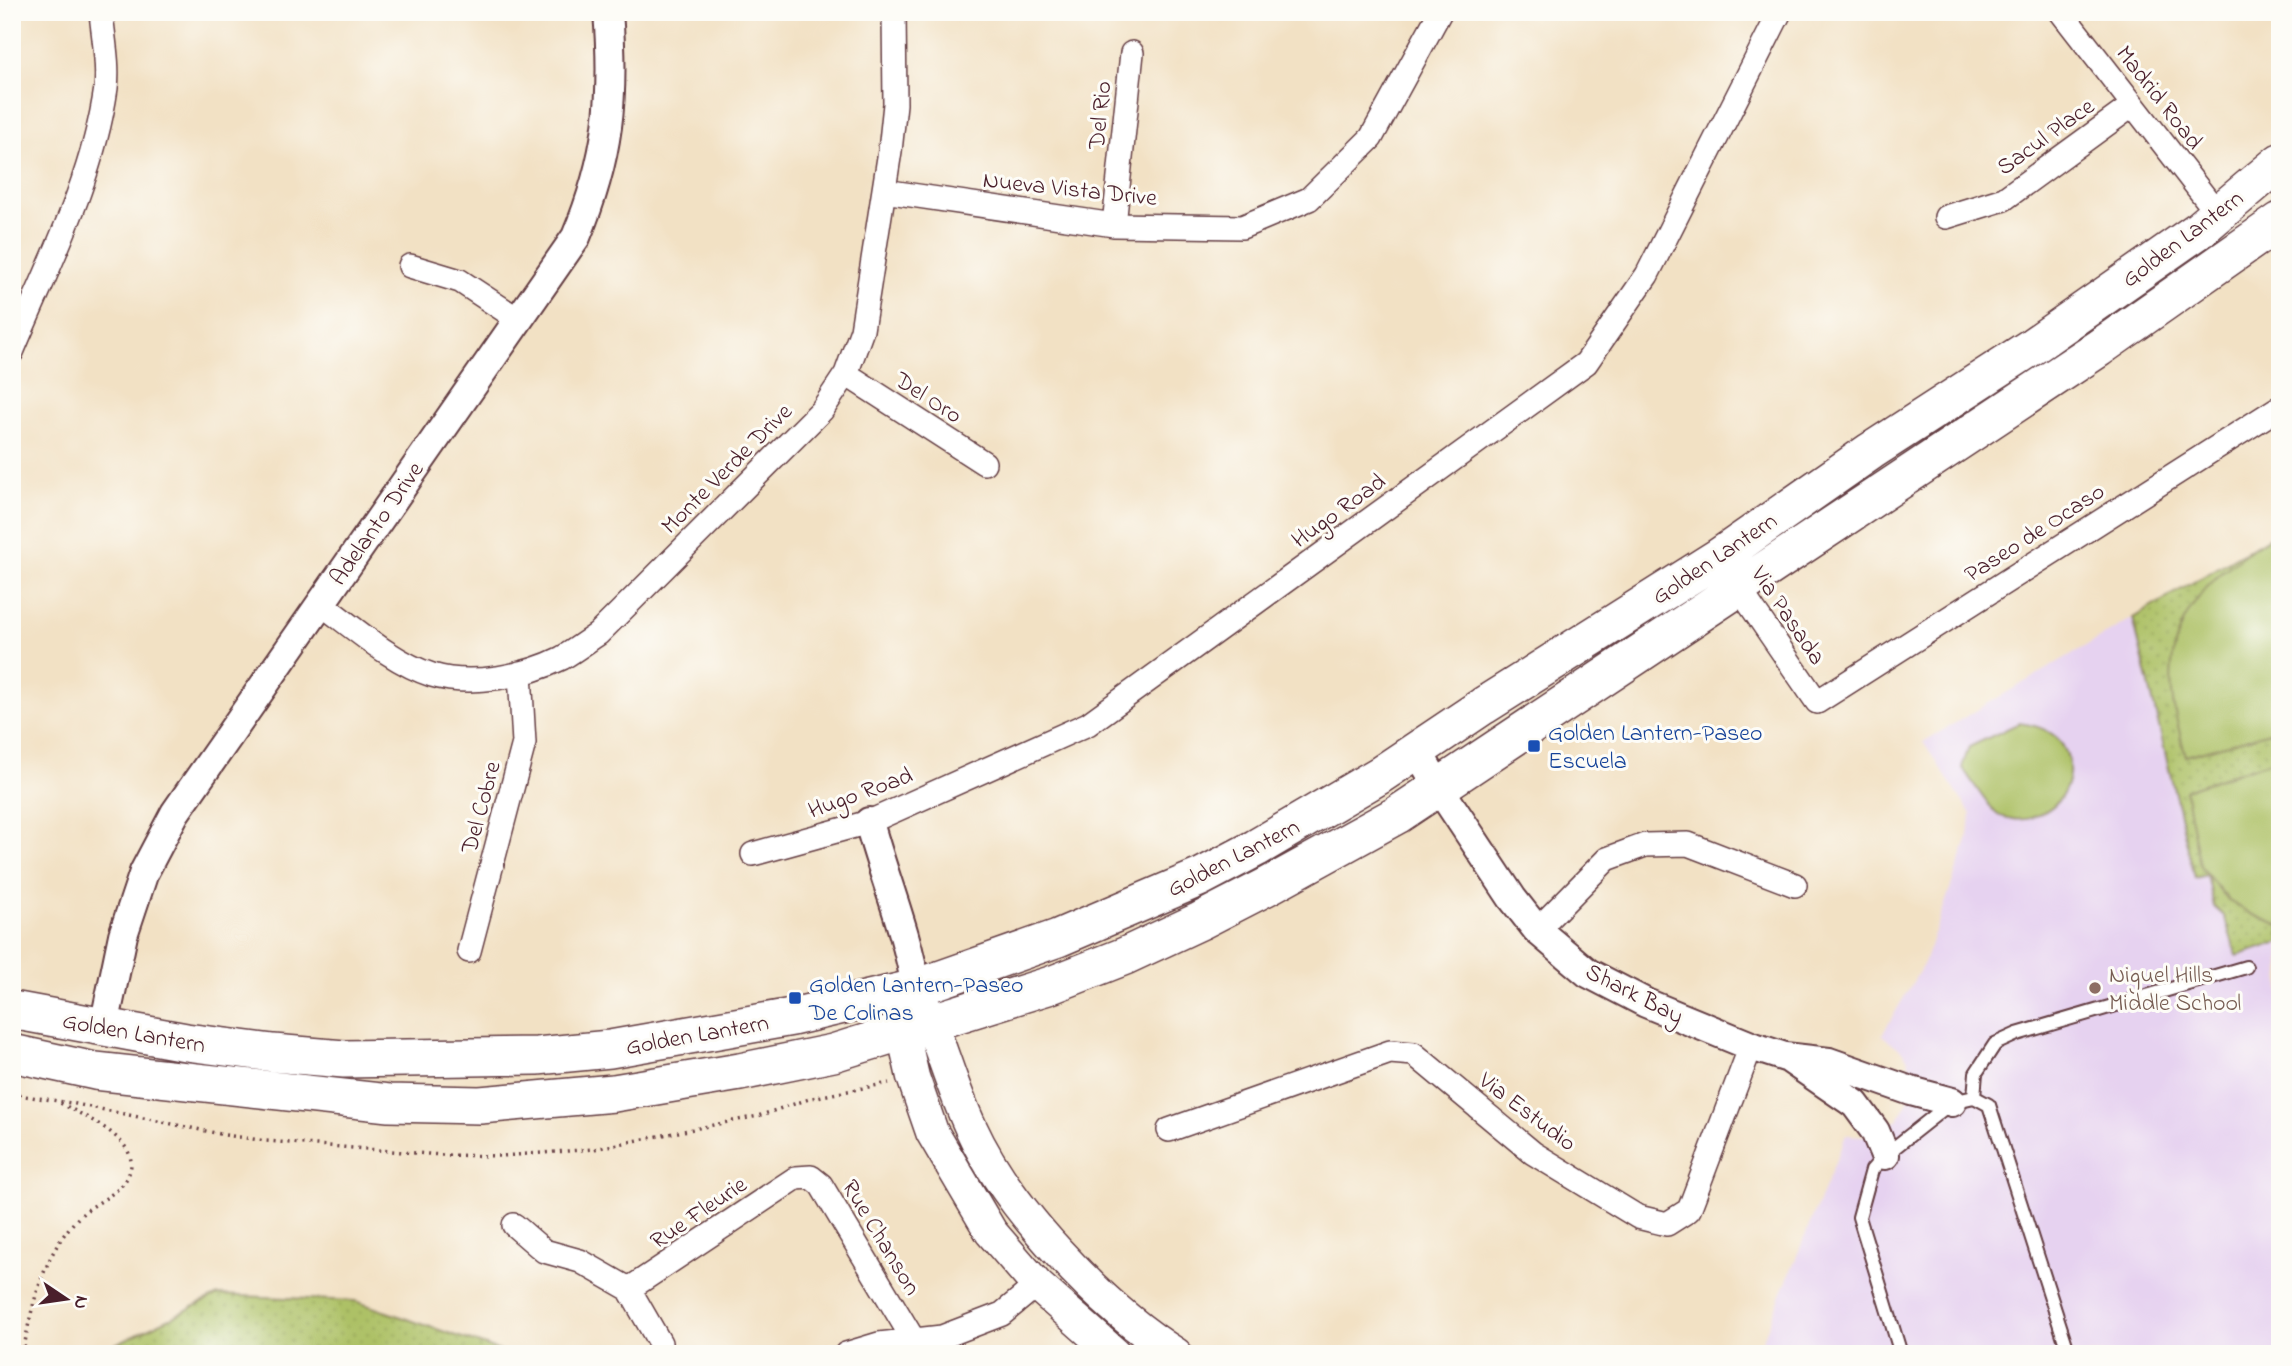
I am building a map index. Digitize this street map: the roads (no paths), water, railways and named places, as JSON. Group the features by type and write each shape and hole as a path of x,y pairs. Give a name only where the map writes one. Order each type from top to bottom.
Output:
{"main road":[{"name":"Golden Lantern","path":"12,1054 95,1071 388,1103 480,1105 614,1093 833,1053 1051,985 1137,950 1268,886 1397,815 1439,788 1728,572 1871,451 2033,346 2218,214 2280,162"},
{"path":"2099,348 2098,338 2102,327 2209,253 2215,239 2218,214 2247,218 2280,197"},
{"name":"Golden Lantern","path":"12,1010 186,1042 344,1059 537,1056 610,1049 736,1028 916,988 1058,938 1200,877 1322,810 1417,750 1728,572 2099,348 2280,221"},
{"path":"916,988 918,1028 911,1070 932,1132 991,1232 1037,1285 1115,1354"},
{"path":"12,1037 56,1046 85,1046 104,1026 117,1046 134,1059 251,1080 272,1090"},
{"path":"918,1028 950,1077 971,1129 998,1178 1065,1259 1105,1299 1176,1354"},
{"path":"1037,1285 1065,1259"}],"street":[{"path":"12,352 64,231 94,151 106,85 101,12"},
{"name":"Adelanto Drive","path":"104,1026 123,934 144,872 174,813 576,237 591,200 604,147 611,99 608,12"},
{"name":"Monte Verde Drive","path":"320,603 387,653 432,675 480,681 520,673 562,658 598,634 822,410 846,374 862,330 895,104 894,12"},
{"name":"Nueva Vista Drive","path":"884,191 1114,225 1242,227 1309,199 1371,138 1440,12"},
{"name":"Hugo Road","path":"753,854 869,822 1088,724 1586,363 1647,275 1780,12"},
{"name":"Madrid Road","path":"2061,12 2218,214"},
{"name":"Del Rio","path":"1114,225 1132,53"},
{"name":"Sacul Place","path":"1946,217 2004,199 2133,105"},
{"path":"410,266 460,281 520,320"},
{"name":"Del Oro","path":"846,374 984,463"},
{"name":"Paseo de Ocaso","path":"1817,702 2280,407"},
{"name":"Via Pasada","path":"1728,572 1817,702"},
{"name":"Del Cobre","path":"469,951 524,743 520,673"},
{"name":"Shark Bay","path":"1417,750 1512,898 1537,930 1588,973 1646,1003 1785,1057"},
{"path":"869,822 882,873 910,952 916,988"},
{"path":"1537,930 1607,859 1645,845 1688,844 1795,885"},
{"name":"Via Estudio","path":"1169,1130 1391,1052 1414,1054 1533,1153 1638,1217 1667,1224 1689,1210 1751,1046"},
{"path":"1785,1057 1829,1062 1911,1091 1963,1100"},
{"path":"1785,1057 1855,1104 1875,1130 1885,1155"},
{"name":"Rue Fleurie","path":"629,1289 796,1178"},
{"name":"Rue Chanson","path":"796,1178 811,1178 821,1185 913,1339"},
{"path":"514,1224 544,1251 580,1261 629,1289 660,1343 661,1354"},
{"path":"846,1354 879,1344 942,1337 1002,1314 1037,1285"}],"lane":[{"path":"1901,1354 1859,1217 1872,1170 1885,1155 1963,1100 1976,1073 1995,1044 2017,1034 2246,967"},
{"path":"1963,1100 1989,1105 2069,1354"}],"place":[{"name":"Golden Lantern-Paseo Escuela","path":"1534,746"},
{"name":"Niguel Hills Middle School","path":"2095,988"},
{"name":"Golden Lantern-Paseo De Colinas","path":"795,998"}]}
